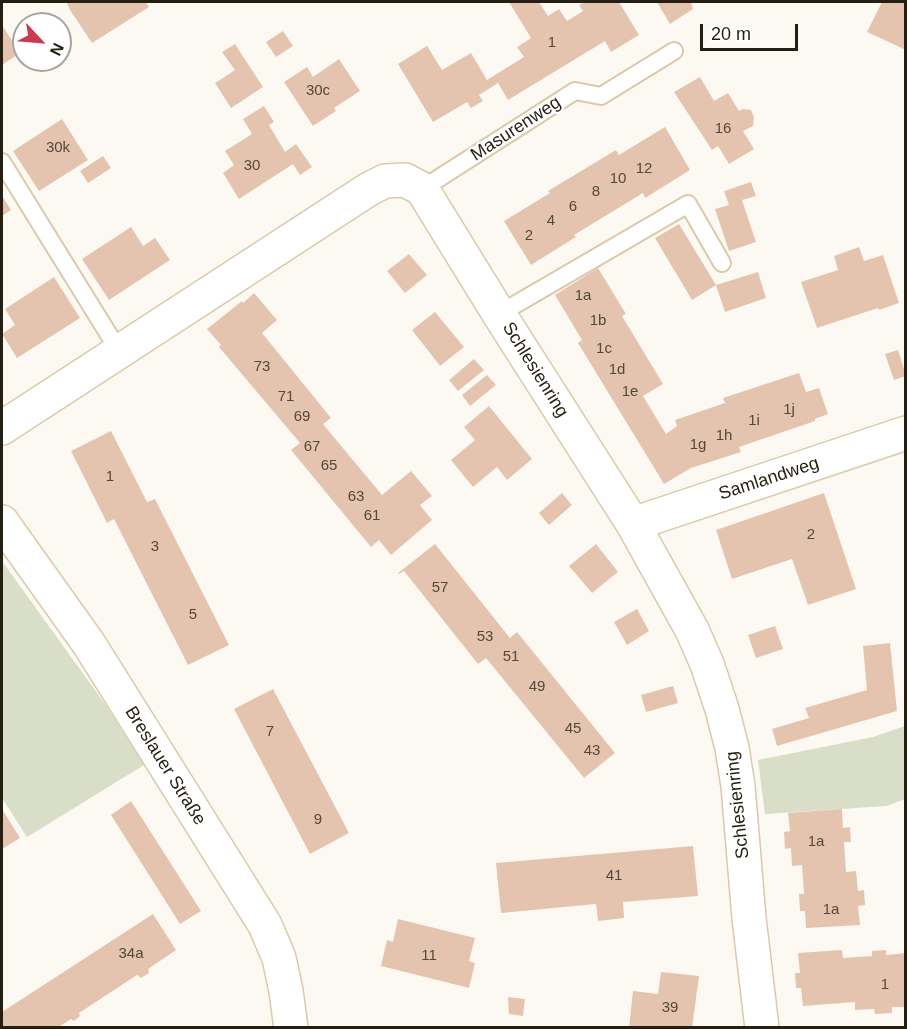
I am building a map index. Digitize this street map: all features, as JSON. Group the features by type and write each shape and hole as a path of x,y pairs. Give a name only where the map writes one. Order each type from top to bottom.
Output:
{"street":[{"path":"2,428 369,189 385,181 405,180 422,189"},
{"name":"Schlesienring","path":"422,189 633,524 692,630 707,664 732,748 738,786 748,918 762,1028"},
{"name":"Samlandweg","path":"633,524 906,433"},
{"name":"Breslauer Straße","path":"2,522 89,644 265,925 279,958 291,1028"}],"lane":[{"name":"Masurenweg","path":"422,189 575,91 601,96 674,51"},
{"path":"2,162 119,351"},
{"path":"499,314 688,204 722,263"}],"green space":[{"path":"2,561 105,704 144,765 27,837 2,798"},
{"path":"905,726 905,799 887,806 765,814 758,760 873,737"}],"building":[{"path":"146,2 149,7 92,43 67,3"},
{"path":"509,2 539,2 548,16 559,9 567,21 583,11 579,5 585,2 619,2 639,35 611,52 605,41 508,100 498,83 479,95 483,101 471,108 467,102 433,122 398,64 427,46 442,70 471,53 487,80 524,57 517,47 531,38"},
{"path":"657,2 691,2 693,9 670,24"},
{"path":"882,2 906,2 906,50 867,32"},
{"path":"2,25 12,41 12,58 2,65"},
{"path":"283,31 293,46 276,57 266,42"},
{"path":"235,44 263,87 231,108 215,83 235,70 222,52"},
{"path":"339,59 360,91 334,108 336,111 313,126 284,82 307,67 313,77"},
{"path":"700,77 714,101 728,93 739,111 751,110 754,117 753,126 743,131 754,149 729,164 718,146 712,150 674,92"},
{"path":"264,106 274,122 269,125 285,152 296,144 312,167 300,175 293,164 239,199 223,173 234,165 225,151 252,134 243,119"},
{"path":"62,119 88,160 39,191 13,151"},
{"path":"665,127 690,170 645,198 643,193 574,235 576,237 531,265 504,221 616,150 619,155"},
{"path":"103,156 111,168 88,183 80,171"},
{"path":"751,182 756,196 742,200 756,242 729,251 715,209 729,205 724,191"},
{"path":"2,196 11,210 2,216"},
{"path":"679,224 716,285 692,300 655,238"},
{"path":"131,227 143,246 155,238 170,260 109,300 82,259"},
{"path":"859,247 864,261 883,255 899,303 817,328 801,282 838,270 834,256"},
{"path":"409,254 427,275 405,293 387,271"},
{"path":"598,268 626,314 622,316 663,384 643,396 666,434 677,426 675,420 725,403 723,398 799,373 806,392 819,388 828,414 815,421 739,447 741,452 691,468 664,484 578,343 582,340 555,295"},
{"path":"758,272 766,298 725,312 716,285"},
{"path":"54,277 80,318 17,358 2,334 15,325 5,309"},
{"path":"254,293 277,320 262,333 331,418 323,424 382,495 411,471 432,496 420,505 432,520 391,555 379,540 371,547 291,450 300,443 219,347 221,345 207,329"},
{"path":"435,312 464,347 440,366 412,330"},
{"path":"898,350 906,376 894,380 885,354"},
{"path":"474,359 484,370 458,391 449,380"},
{"path":"487,375 496,385 470,406 462,395"},
{"path":"489,406 532,459 507,480 497,467 473,487 451,460 475,440 464,427"},
{"path":"111,431 147,502 155,499 229,645 188,665 114,519 107,523 71,451"},
{"path":"562,493 572,505 549,525 539,513"},
{"path":"824,493 856,589 808,605 792,559 732,579 716,530"},
{"path":"435,544 510,638 517,632 615,753 584,778 486,658 478,664 404,571 398,573"},
{"path":"596,544 618,572 592,593 569,566"},
{"path":"637,609 649,631 627,645 614,622"},
{"path":"775,626 783,649 756,658 748,635"},
{"path":"890,643 897,711 777,746 772,729 809,718 805,708 867,690 863,646"},
{"path":"673,686 678,703 646,712 641,695"},
{"path":"273,689 349,833 310,854 234,709"},
{"path":"131,801 201,911 180,924 111,815"},
{"path":"2,809 20,838 2,849"},
{"path":"842,809 843,828 850,827 851,842 844,842 846,872 856,871 858,891 864,890 865,905 858,906 860,925 806,928 805,911 800,911 799,894 804,894 802,865 792,866 791,848 785,849 784,832 790,831 788,813"},
{"path":"693,846 698,896 623,902 624,918 598,921 596,904 501,913 496,863"},
{"path":"153,914 176,950 148,969 149,973 141,978 137,975 79,1013 80,1016 74,1021 71,1019 57,1028 2,1028 2,1012"},
{"path":"398,919 475,938 469,961 475,963 469,988 381,966 387,940 393,942"},
{"path":"842,950 843,958 872,956 872,951 886,950 886,955 906,953 906,1007 892,1007 892,1013 875,1014 874,1009 855,1010 855,1002 803,1006 801,988 796,988 795,973 800,973 798,953"},
{"path":"661,972 699,976 692,1028 629,1028 633,991 658,994"},
{"path":"508,997 525,999 523,1016 509,1014"}]}
